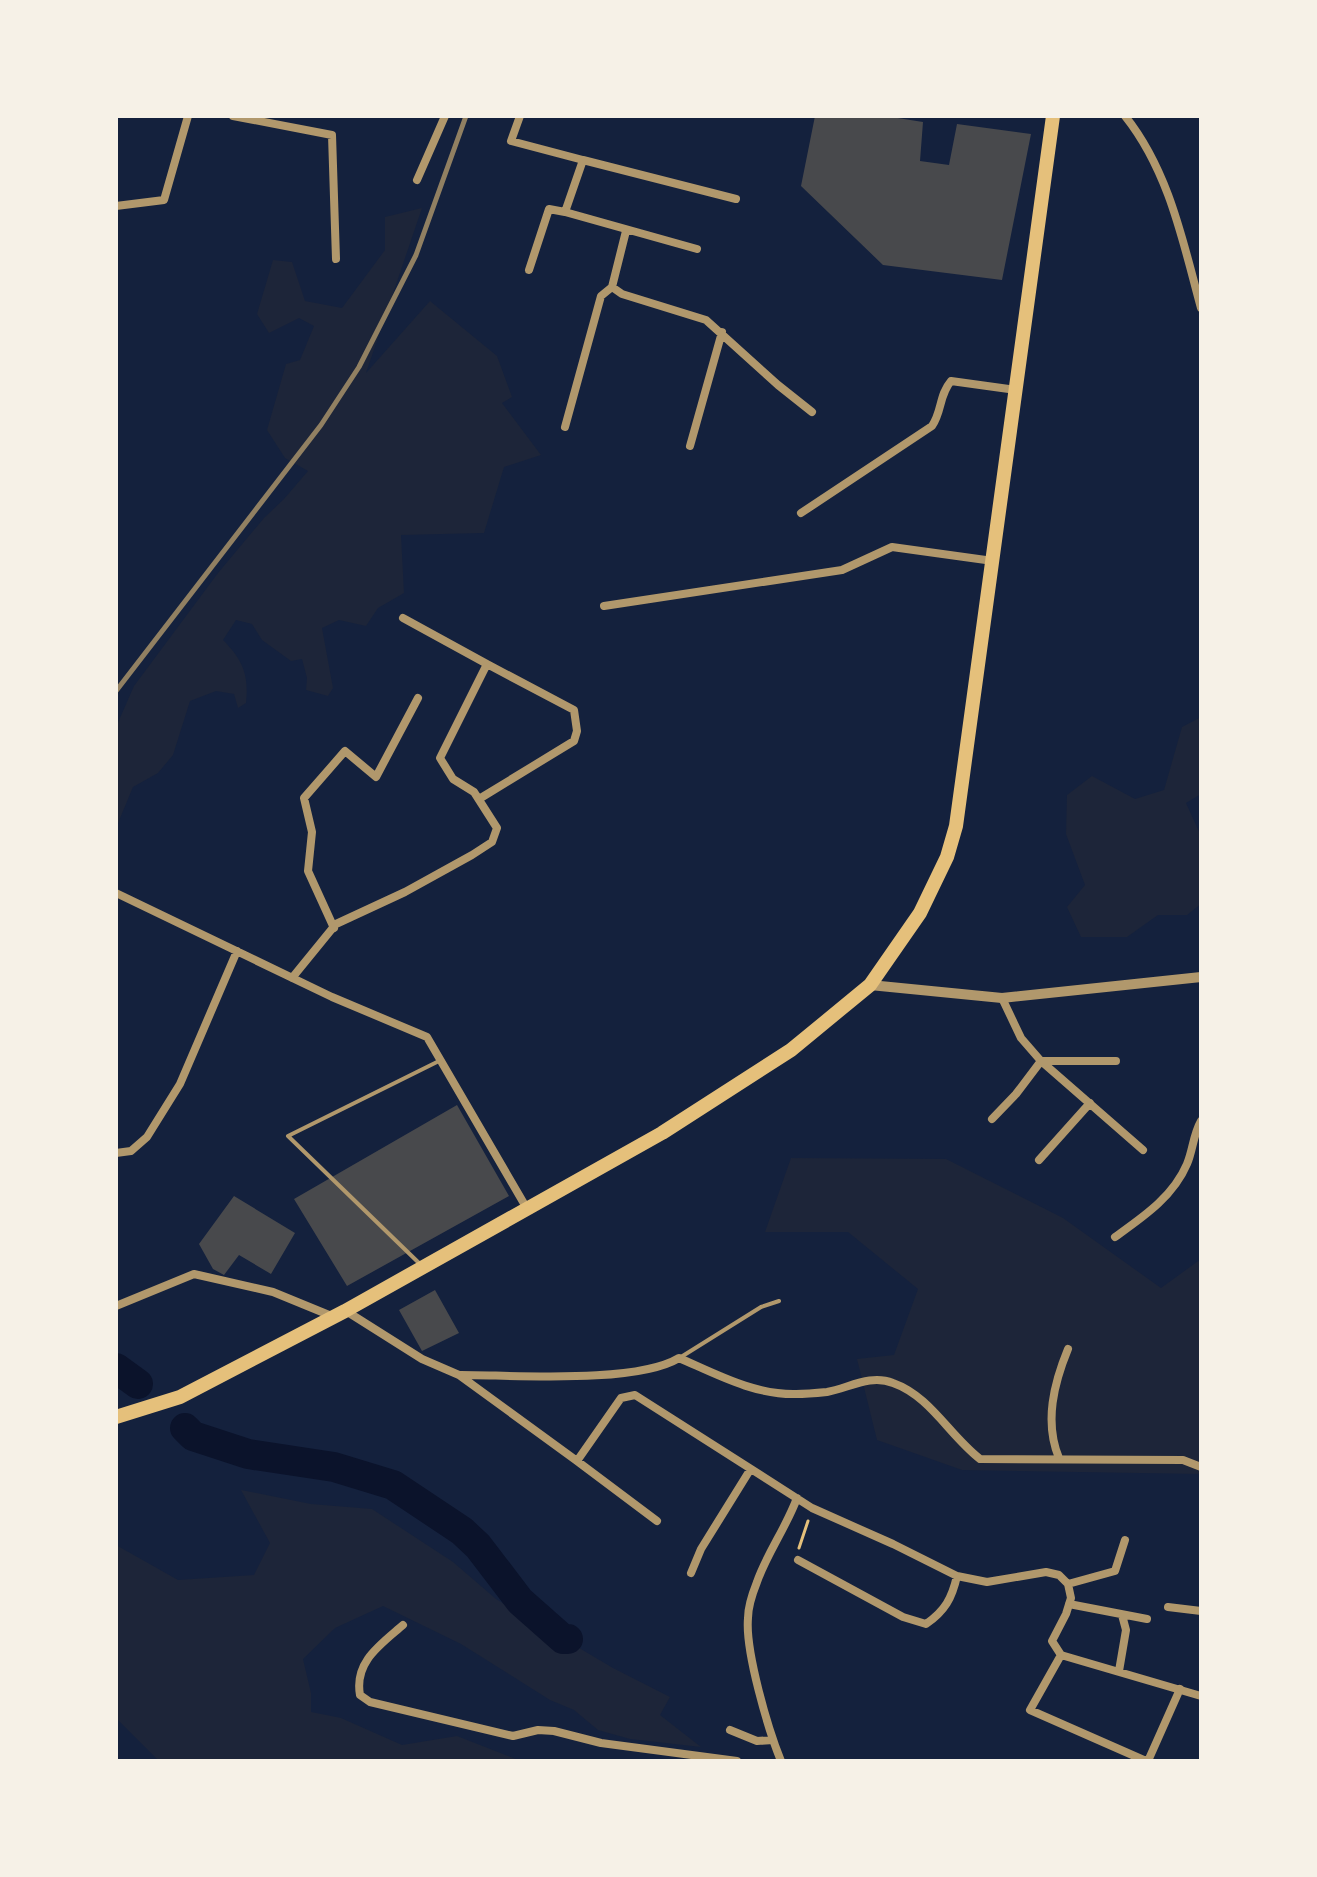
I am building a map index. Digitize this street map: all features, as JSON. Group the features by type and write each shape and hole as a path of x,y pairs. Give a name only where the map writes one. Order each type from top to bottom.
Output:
{"highway":[{"path":"116,1417 180,1397 340,1314 662,1133 778,1059 870,985 920,913 947,857 956,826 1053,116"}],"street":[{"path":"116,206 164,200 188,116"},
{"path":"233,116 332,135 336,259"},
{"path":"417,180 445,116"},
{"path":"520,116 511,141 736,199"},
{"path":"1125,116 1139,134 1161,175 1201,308"},
{"path":"565,212 583,160"},
{"path":"529,270 549,209 697,249"},
{"path":"565,427 601,296 612,287 626,231"},
{"path":"612,287 622,294 706,320 812,412"},
{"path":"690,446 722,332"},
{"path":"801,513 932,426 937,419 943,390 951,381 1016,390"},
{"path":"604,606 842,570 892,547 993,561"},
{"path":"403,618 574,710 577,731 574,741 479,799"},
{"path":"292,978 334,928 492,842 497,828 474,792 453,779 440,758 487,664"},
{"path":"334,928 308,871 312,832 304,798 345,751 376,777 418,698"},
{"path":"116,893 292,978 427,1037 526,1207"},
{"path":"116,1153 131,1151 147,1137 180,1084 237,951"},
{"path":"870,985 1002,998 1201,977"},
{"path":"1002,998 1021,1038 1041,1061 1143,1150"},
{"path":"1041,1061 1116,1061"},
{"path":"992,1119 1041,1061"},
{"path":"1039,1160 1090,1103"},
{"path":"1115,1237 1150,1211 1174,1187 1188,1162 1195,1131 1201,1121"},
{"path":"116,1306 194,1274 273,1292 340,1314 422,1359 459,1375 657,1521"},
{"path":"1059,1458 1054,1445 1055,1380 1068,1349"},
{"path":"459,1375 635,1372 665,1367 679,1358 755,1389 794,1394 828,1392 868,1380 890,1382 914,1393 964,1447 980,1459 1183,1460 1201,1467"},
{"path":"577,1461 621,1398 635,1395 812,1508 957,1576 987,1582 1046,1572 1059,1575 1068,1584 1071,1598 1052,1641 1061,1655 1201,1696"},
{"path":"691,1573 701,1549 750,1470"},
{"path":"781,1761 752,1656 747,1618 757,1582 797,1498"},
{"path":"1068,1584 1115,1571 1125,1540"},
{"path":"798,1560 903,1617 926,1624 939,1616 952,1598 957,1576"},
{"path":"1069,1604 1147,1619"},
{"path":"1168,1607 1201,1611"},
{"path":"1119,1671 1126,1630 1122,1615"},
{"path":"403,1625 368,1656 362,1668 358,1685 360,1695 370,1702 513,1736 538,1730 554,1731 601,1743 737,1761"},
{"path":"1061,1655 1030,1710 1147,1761 1180,1689"},
{"path":"730,1730 757,1741 773,1740"}],"lane":[{"path":"422,1266 288,1136 441,1060"},
{"path":"679,1358 761,1307 779,1301"}],"path":[{"path":"798,1560 800,1541 812,1508"}],"shaded area":[{"path":"422,208 366,373 430,301 497,356 512,397 502,403 541,455 504,467 484,533 401,535 404,593 378,608 366,626 339,620 322,628 333,688 328,696 306,690 307,678 302,659 291,661 262,640 252,624 236,620 223,640 243,668 246,703 238,708 234,694 216,691 190,701 173,755 158,773 133,787 116,828 116,727 134,686 218,573 308,471 285,458 267,430 286,364 300,360 314,326 299,318 269,333 257,314 273,260 292,262 305,301 342,308 385,250 385,217"},
{"path":"1201,717 1201,794 1186,803 1201,836 1201,904 1187,915 1158,915 1127,937 1081,937 1067,907 1085,885 1066,834 1067,795 1092,776 1135,799 1164,790 1182,727"},
{"path":"791,1158 946,1159 1063,1218 1161,1288 1201,1259 1201,1474 962,1470 877,1440 857,1359 894,1355 918,1289 848,1232 765,1232"},
{"path":"241,1490 311,1504 372,1509 453,1562 496,1599 613,1668 670,1697 660,1715 701,1747 630,1739 598,1730 574,1710 550,1700 461,1644 383,1606 335,1628 303,1659 311,1693 311,1712 341,1718 402,1745 457,1736 521,1761 159,1761 116,1718 116,1545 178,1580 254,1575 270,1543"}],"building":[{"path":"815,116 885,116 923,122 920,161 949,165 957,124 1031,134 1002,280 883,265 801,186"},
{"path":"457,1105 509,1196 347,1286 294,1199"},
{"path":"234,1196 295,1233 271,1274 239,1255 224,1275 213,1269 199,1244"},
{"path":"435,1290 459,1333 422,1351 399,1310"}],"waterway":[{"path":"116,1368 138,1384"},
{"path":"185,1428 193,1436 248,1454 334,1467 393,1485 462,1531 478,1546 520,1601 563,1639 568,1639"}],"railway":[{"path":"116,691 321,425 359,367 416,255 466,116"}]}
